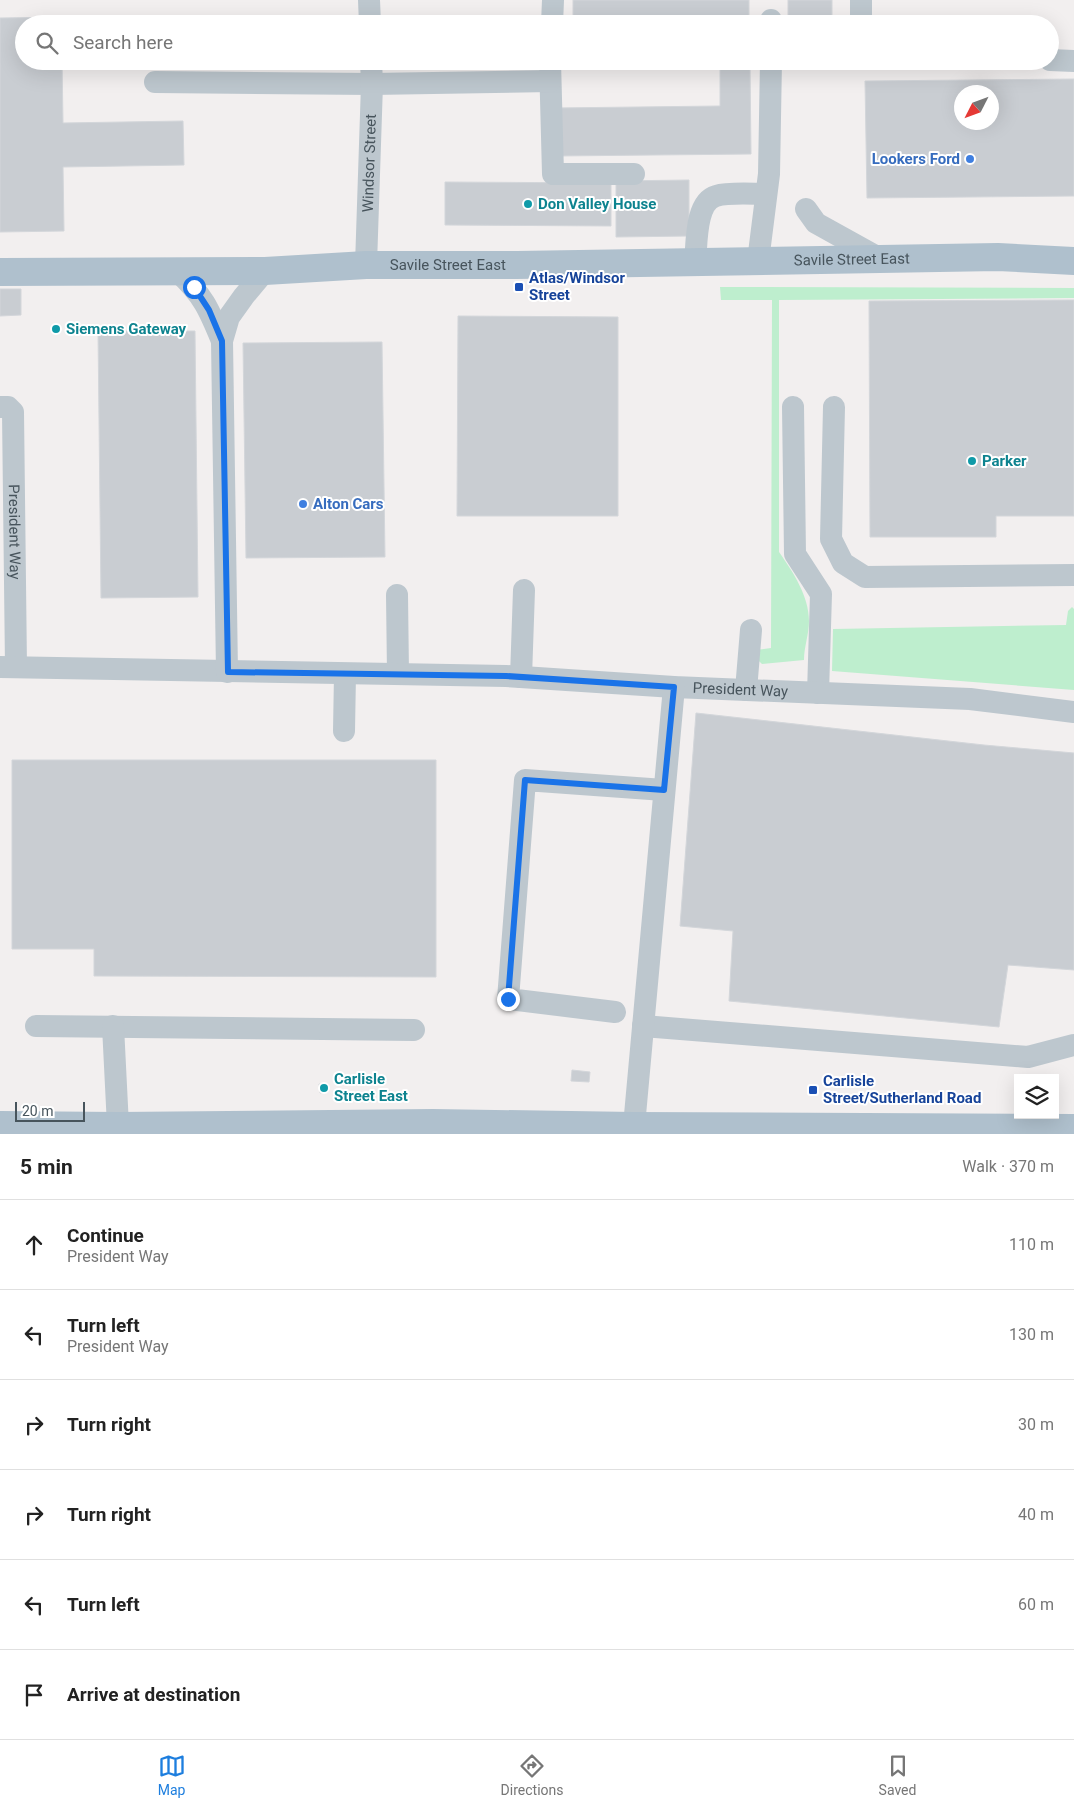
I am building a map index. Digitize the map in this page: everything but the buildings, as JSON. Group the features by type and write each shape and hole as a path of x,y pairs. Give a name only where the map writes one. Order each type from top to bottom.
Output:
{"main road":[{"name":"Savile Street East","path":"0,272 265,271 366,265 998,257 1074,261"},
{"path":"0,1125 433,1128 634,1126 1074,1128"}],"street":[{"path":"369,0 370,15"},
{"path":"552,15 553,0"},
{"path":"860,15 861,0"},
{"path":"1059,60 1074,60"},
{"name":"Windsor Street","path":"366,265 372,70"},
{"path":"758,261 770,154 771,70"},
{"path":"155,82 372,84 550,71 553,174 634,174"},
{"path":"694,262 700,217 707,201 718,195 766,194"},
{"path":"806,209 816,223 880,259"},
{"path":"228,672 222,341 229,317 265,271"},
{"path":"177,272 194,287 209,310 222,341"},
{"name":"President Way","path":"0,407 8,407 13,412 8,667 521,677 674,687 970,699 1074,712"},
{"path":"793,407 795,554 821,594 818,693"},
{"path":"834,407 831,539 843,563 865,577 1074,575"},
{"path":"521,677 524,590"},
{"path":"397,595 398,674"},
{"path":"746,690 750,630"},
{"path":"344,731 345,674"},
{"path":"634,1126 674,687"},
{"path":"615,1012 508,999 525,780 664,790"},
{"path":"36,1026 414,1030"},
{"path":"113,1026 118,1126"},
{"path":"643,1026 1028,1057 1074,1045"}],"green space":[{"path":"720,287 1074,288 1074,298 779,300 779,552 795,576 806,602 809,621 804,660 762,664 757,659 756,650 771,648 772,300 721,300"},
{"path":"1072,607 1074,609 1074,690 832,671 833,629 1066,625 1068,611"}],"place":[{"name":"Lookers Ford","path":"970,159"},
{"name":"Don Valley House","path":"528,204"},
{"name":"Atlas/Windsor Street","path":"519,287"},
{"name":"Siemens Gateway","path":"56,329"},
{"name":"Parker","path":"972,461"},
{"name":"Alton Cars","path":"303,504"},
{"name":"Carlisle Street East","path":"324,1088"},
{"name":"Carlisle Street/Sutherland Road","path":"813,1090"}],"route":[{"path":"194,287 209,310 222,341 228,672 506,676 674,687 664,790 525,780 508,999"}]}
